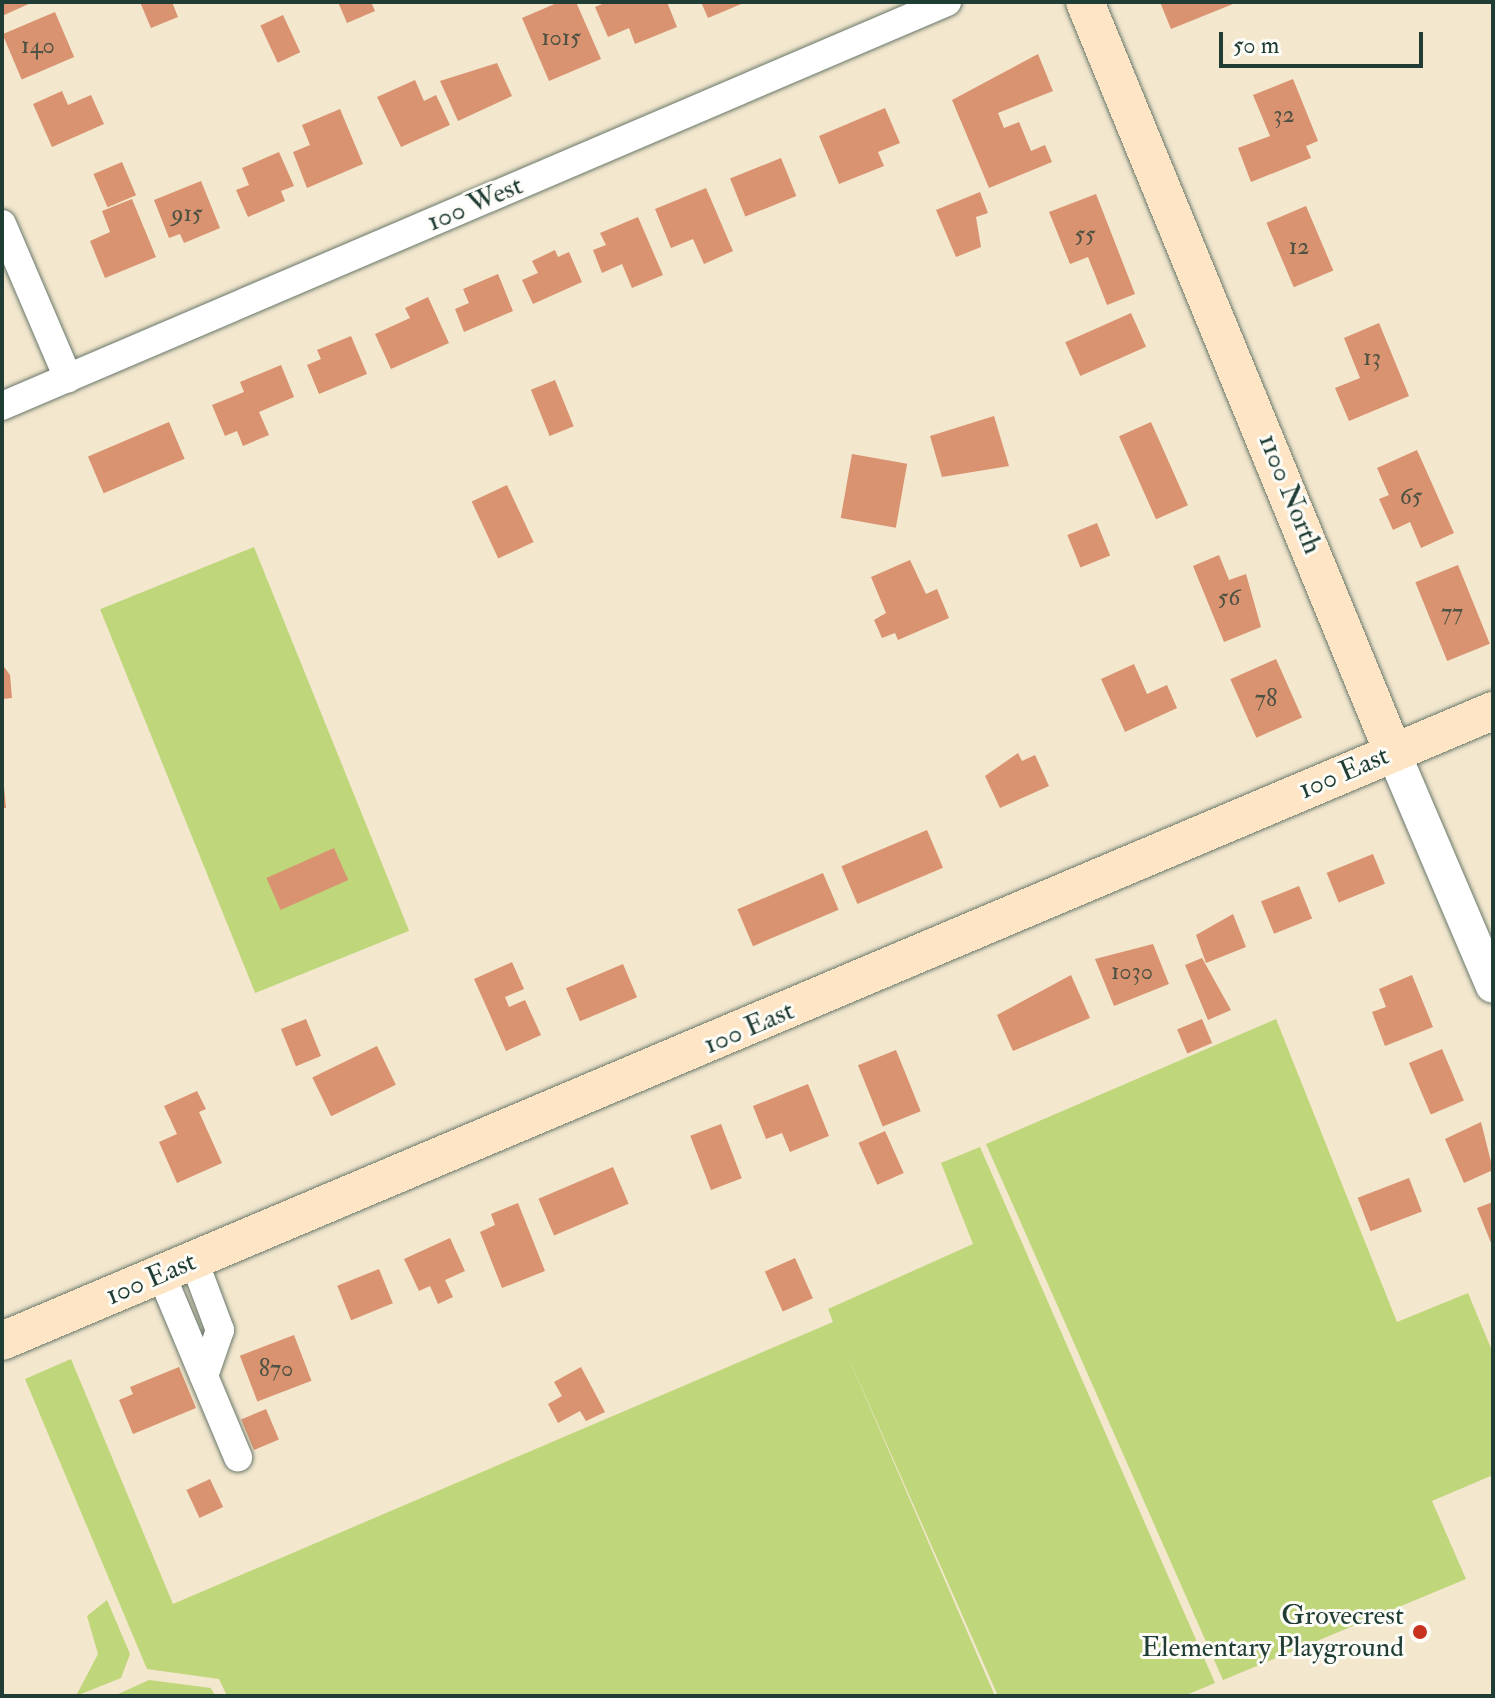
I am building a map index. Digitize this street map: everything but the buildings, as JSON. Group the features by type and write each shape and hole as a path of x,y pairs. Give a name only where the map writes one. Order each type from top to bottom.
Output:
{"main road":[{"name":"1100 North","path":"1085,2 1393,752"},
{"name":"100 East","path":"2,1341 1493,711"}],"street":[{"name":"100 West","path":"2,406 947,2"},
{"path":"2,224 68,378"},
{"name":"1100 North","path":"1393,752 1493,986"},
{"path":"178,1268 220,1330 204,1376 238,1457"}],"green space":[{"path":"254,547 409,931 255,993 100,609"},
{"path":"1276,1019 1397,1322 1468,1293 1493,1353 1493,1475 1432,1501 1466,1579 1223,1680 986,1144"},
{"path":"980,1147 1215,1683 1184,1696 998,1696 842,1343 995,1696 227,1696 219,1679 147,1669 25,1379 71,1359 173,1604 833,1322 828,1309 973,1244 941,1163"},
{"path":"107,1600 130,1654 121,1678 76,1696 98,1654 87,1616"},
{"path":"149,1680 211,1688 215,1696 114,1696"}],"place":[{"name":"Grovecrest Elementary Playground","path":"1420,1632"}]}
